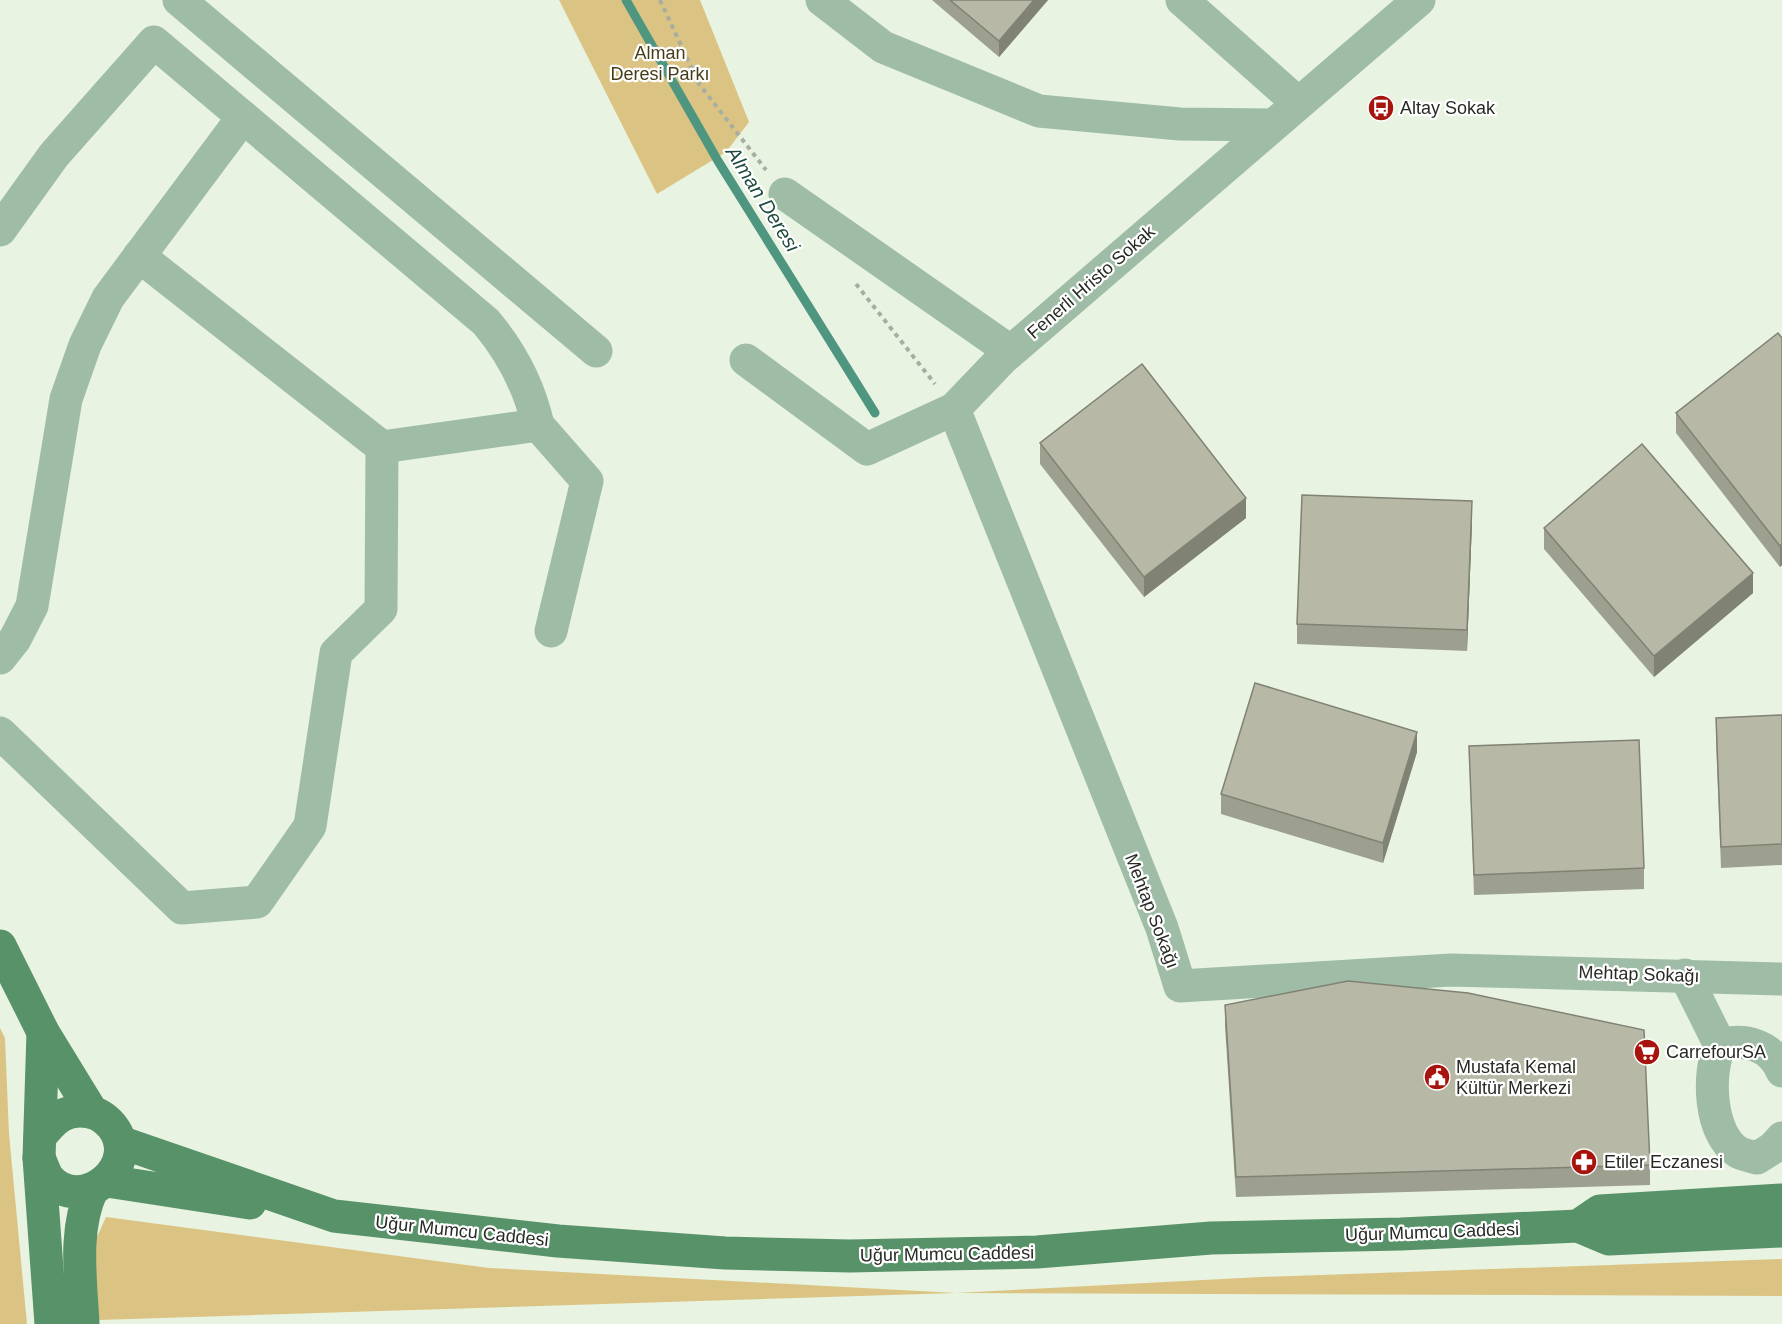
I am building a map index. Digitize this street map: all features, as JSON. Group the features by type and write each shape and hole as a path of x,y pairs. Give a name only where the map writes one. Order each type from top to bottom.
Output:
{"main road":[{"path":"0,946 43,1032 92,1112 105,1119 114,1129 120,1142 120,1156 116,1169 99,1186 84,1207 64,1257 51,1324"},
{"path":"43,1032 40,1148 64,1257 83,1324"},
{"path":"92,1112 66,1113 54,1119 40,1148 48,1179 59,1186 77,1192 99,1186 334,1216"},
{"name":"Uğur Mumcu Caddesi","path":"120,1142 334,1216 558,1241 725,1253 850,1256 1037,1252 1211,1238 1578,1226 1600,1211 1775,1200"},
{"path":"1578,1226 1609,1239 1782,1231"}],"street":[{"path":"179,0 596,351"},
{"path":"822,0 883,47 1039,111 1180,124 1273,125"},
{"path":"1182,0 1298,103"},
{"name":"Fenerli Hristo Sokak","path":"746,360 867,449 954,409 1010,351 1419,0"},
{"path":"0,230 54,155 154,42 486,322 517,365 533,402 538,425 587,482 551,631"},
{"path":"0,658 15,639 32,606 66,399 75,372 108,298 243,117"},
{"path":"785,194 1010,351"},
{"path":"139,256 382,447 538,425"},
{"name":"Mehtap Sokağı","path":"954,409 1162,928 1180,986 1451,969 1782,979"},
{"path":"0,733 182,908 257,902 310,826 336,653 381,609 382,447"},
{"path":"1685,975 1720,1045 1712,1075 1718,1123 1726,1140 1738,1152 1756,1158 1775,1200"},
{"path":"1720,1045 1736,1040 1754,1044 1768,1051 1782,1071"},
{"path":"1756,1158 1773,1148 1782,1138"}],"green space":[{"name":"Alman Deresi Parkı","path":"559,0 700,0 749,122 726,152 657,194"},
{"path":"0,1028 5,1038 9,1134 27,1324 0,1324"},
{"path":"106,1217 489,1268 956,1293 98,1320 93,1246"},
{"path":"1782,1259 1782,1296 956,1293 1261,1277"}],"building":[{"path":"950,0 1034,0 999,41"},
{"path":"1778,333 1782,338 1782,544 1780,546 1676,413"},
{"path":"1142,364 1246,498 1144,577 1040,443"},
{"path":"1642,444 1753,573 1654,656 1544,528"},
{"path":"1302,495 1472,501 1467,630 1297,624"},
{"path":"1255,683 1417,732 1383,843 1221,794"},
{"path":"1782,715 1782,844 1721,847 1716,718"},
{"path":"1639,740 1644,868 1474,875 1469,746"},
{"name":"Mustafa Kemal Kültür Merkezi","path":"1348,981 1468,993 1644,1030 1650,1165 1236,1177 1225,1005"}],"waterway":[{"name":"Alman Deresi","path":"626,0 718,161 875,413"}],"place":[{"name":"Altay Sokak","path":"1381,108"},
{"name":"CarrefourSA","path":"1647,1052"},
{"name":"Mustafa Kemal Kültür Merkezi","path":"1437,1077"},
{"name":"Etiler Eczanesi","path":"1584,1162"}]}
